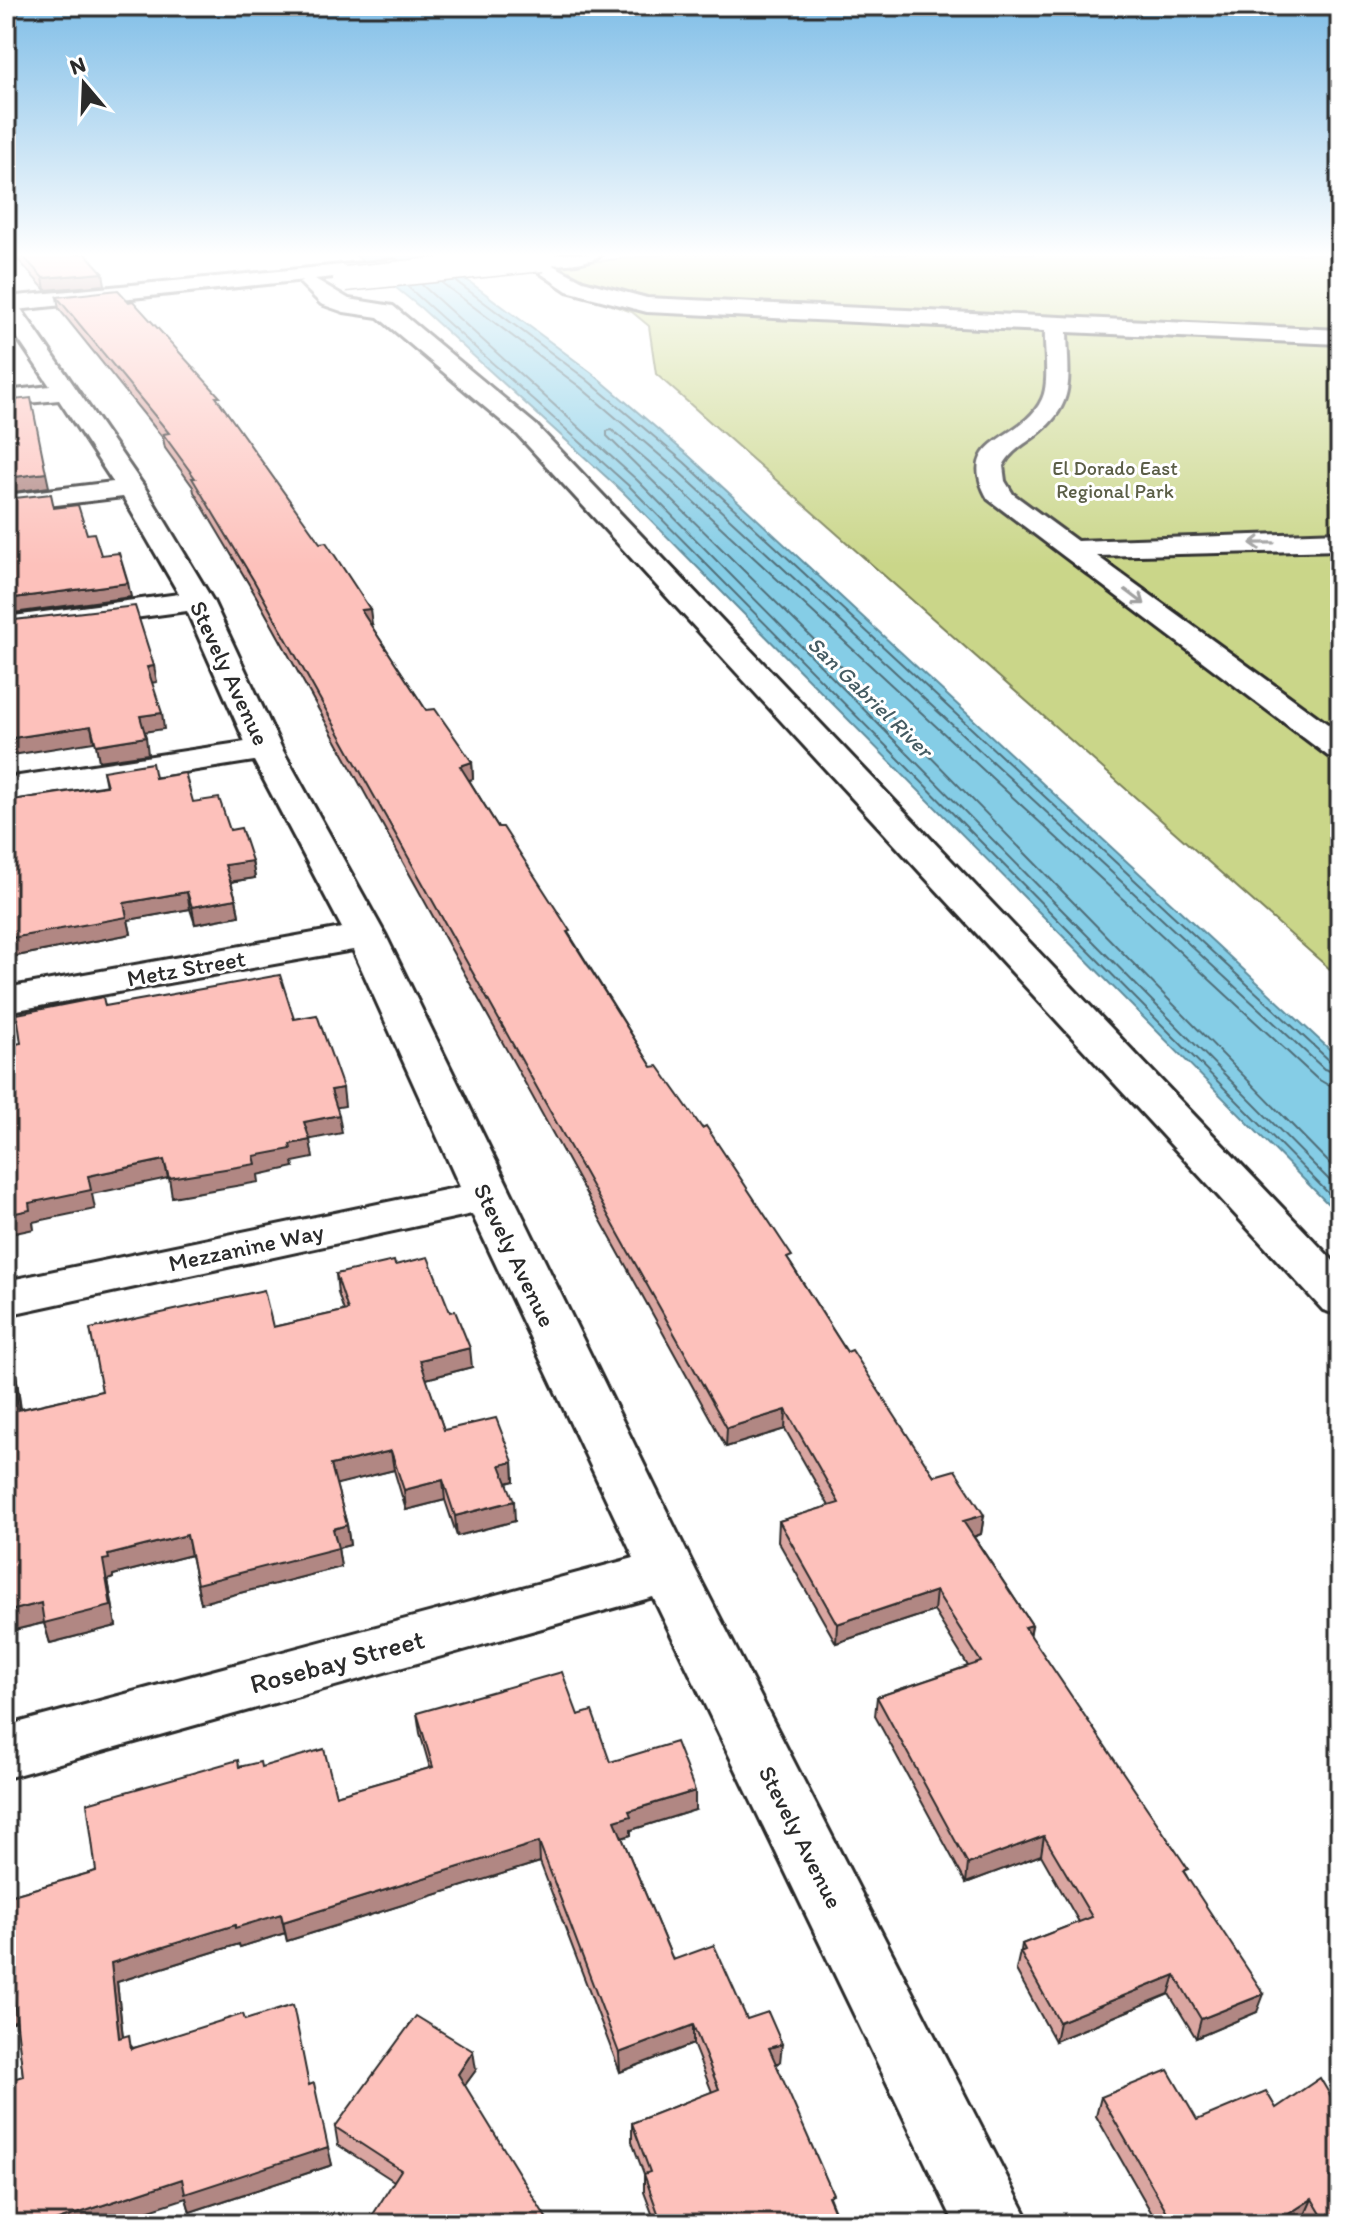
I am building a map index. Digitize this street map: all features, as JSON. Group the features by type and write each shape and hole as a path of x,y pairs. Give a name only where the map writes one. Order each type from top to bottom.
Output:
{"street":[{"name":"Stevely Avenue","path":"42,358 131,488 198,601 265,749 366,936 668,1571 994,2224"},
{"path":"441,358 527,430 1340,1298"},
{"path":"1056,358 1056,396 1052,407 1029,431 994,455 987,468 991,485 1002,499 1340,749"},
{"path":"6,398 65,392"},
{"path":"6,503 131,488"},
{"path":"1073,550 1340,541"},
{"path":"6,626 198,601"},
{"path":"6,789 265,749"},
{"name":"Metz Street","path":"6,1000 366,936"},
{"name":"Mezzanine Way","path":"6,1298 487,1196"},
{"name":"Rosebay Street","path":"6,1752 668,1571"}],"green space":[{"name":"El Dorado East Regional Park","path":"654,358 1340,358 1340,978 656,374"}],"water":[{"name":"San Gabriel River","path":"476,358 572,358 592,373 689,456 1340,1059 1340,1216 624,493"}],"building":[{"path":"107,358 185,358 220,397 216,397 320,543 326,542 370,609 361,610 426,710 435,709 472,762 460,766 570,931 567,932 652,1067 658,1066 702,1128 706,1126 792,1256 787,1258 847,1352 852,1350 934,1476 955,1470 984,1515 963,1521 1032,1625 1025,1627 1188,1869 1183,1871 1264,1994 1201,2019 1175,1975 1059,2022 1020,1952 1025,1950 1022,1944 1092,1917 1044,1836 968,1864 877,1697 981,1662 936,1591 837,1624 779,1521 839,1503 786,1410 727,1428 254,581 192,478 195,478 163,434 169,433"},
{"path":"6,394 13,394 14,400 31,398 46,473 6,478"},
{"path":"51,494 54,508 78,505 87,534 94,533 101,555 119,553 128,583 6,599 6,499"},
{"path":"135,606 154,666 147,667 162,713 140,716 146,737 96,745 91,726 6,739 6,621"},
{"path":"152,763 155,778 185,773 193,802 219,798 230,830 241,828 252,861 225,865 236,899 192,907 187,892 124,903 127,917 6,939 6,801 107,786 103,771"},
{"path":"280,975 294,1019 317,1015 343,1088 331,1090 339,1115 304,1122 310,1140 290,1144 291,1149 254,1156 256,1164 169,1178 164,1160 88,1176 91,1190 29,1203 30,1210 6,1215 6,1046 21,1043 17,1014 103,997 105,1006"},
{"path":"428,1257 450,1312 455,1311 470,1348 420,1360 444,1430 496,1418 513,1462 500,1465 514,1501 455,1516 443,1480 404,1490 391,1451 331,1465 347,1525 333,1529 338,1548 197,1584 187,1535 108,1555 109,1559 103,1560 111,1606 44,1623 41,1603 6,1612 6,1333 18,1410 102,1391 90,1329 264,1290 273,1327 348,1310 336,1274"},
{"path":"562,1672 578,1715 592,1711 610,1762 676,1742 695,1791 629,1811 631,1816 615,1821 673,1960 714,1945 747,2019 768,2012 782,2044 769,2048 833,2194 828,2196 840,2224 662,2224 644,2174 650,2172 632,2123 719,2089 693,2025 619,2053 539,1842 283,1922 281,1914 111,1963 119,2038 129,2035 131,2049 243,2014 245,2020 293,2005 309,2085 314,2083 328,2147 185,2194 182,2179 46,2224 6,2224 6,2081 23,2076 14,2000 6,2003 6,1897 96,1871 87,1803 238,1760 239,1767 260,1762 261,1767 324,1749 336,1795 433,1767 417,1713"},
{"path":"416,2016 473,2051 458,2074 550,2224 367,2224 401,2170 335,2127"},
{"path":"1168,2070 1197,2120 1266,2091 1276,2108 1320,2078 1333,2100 1340,2097 1340,2224 1327,2224 1312,2199 1273,2224 1174,2224 1101,2097"}]}
